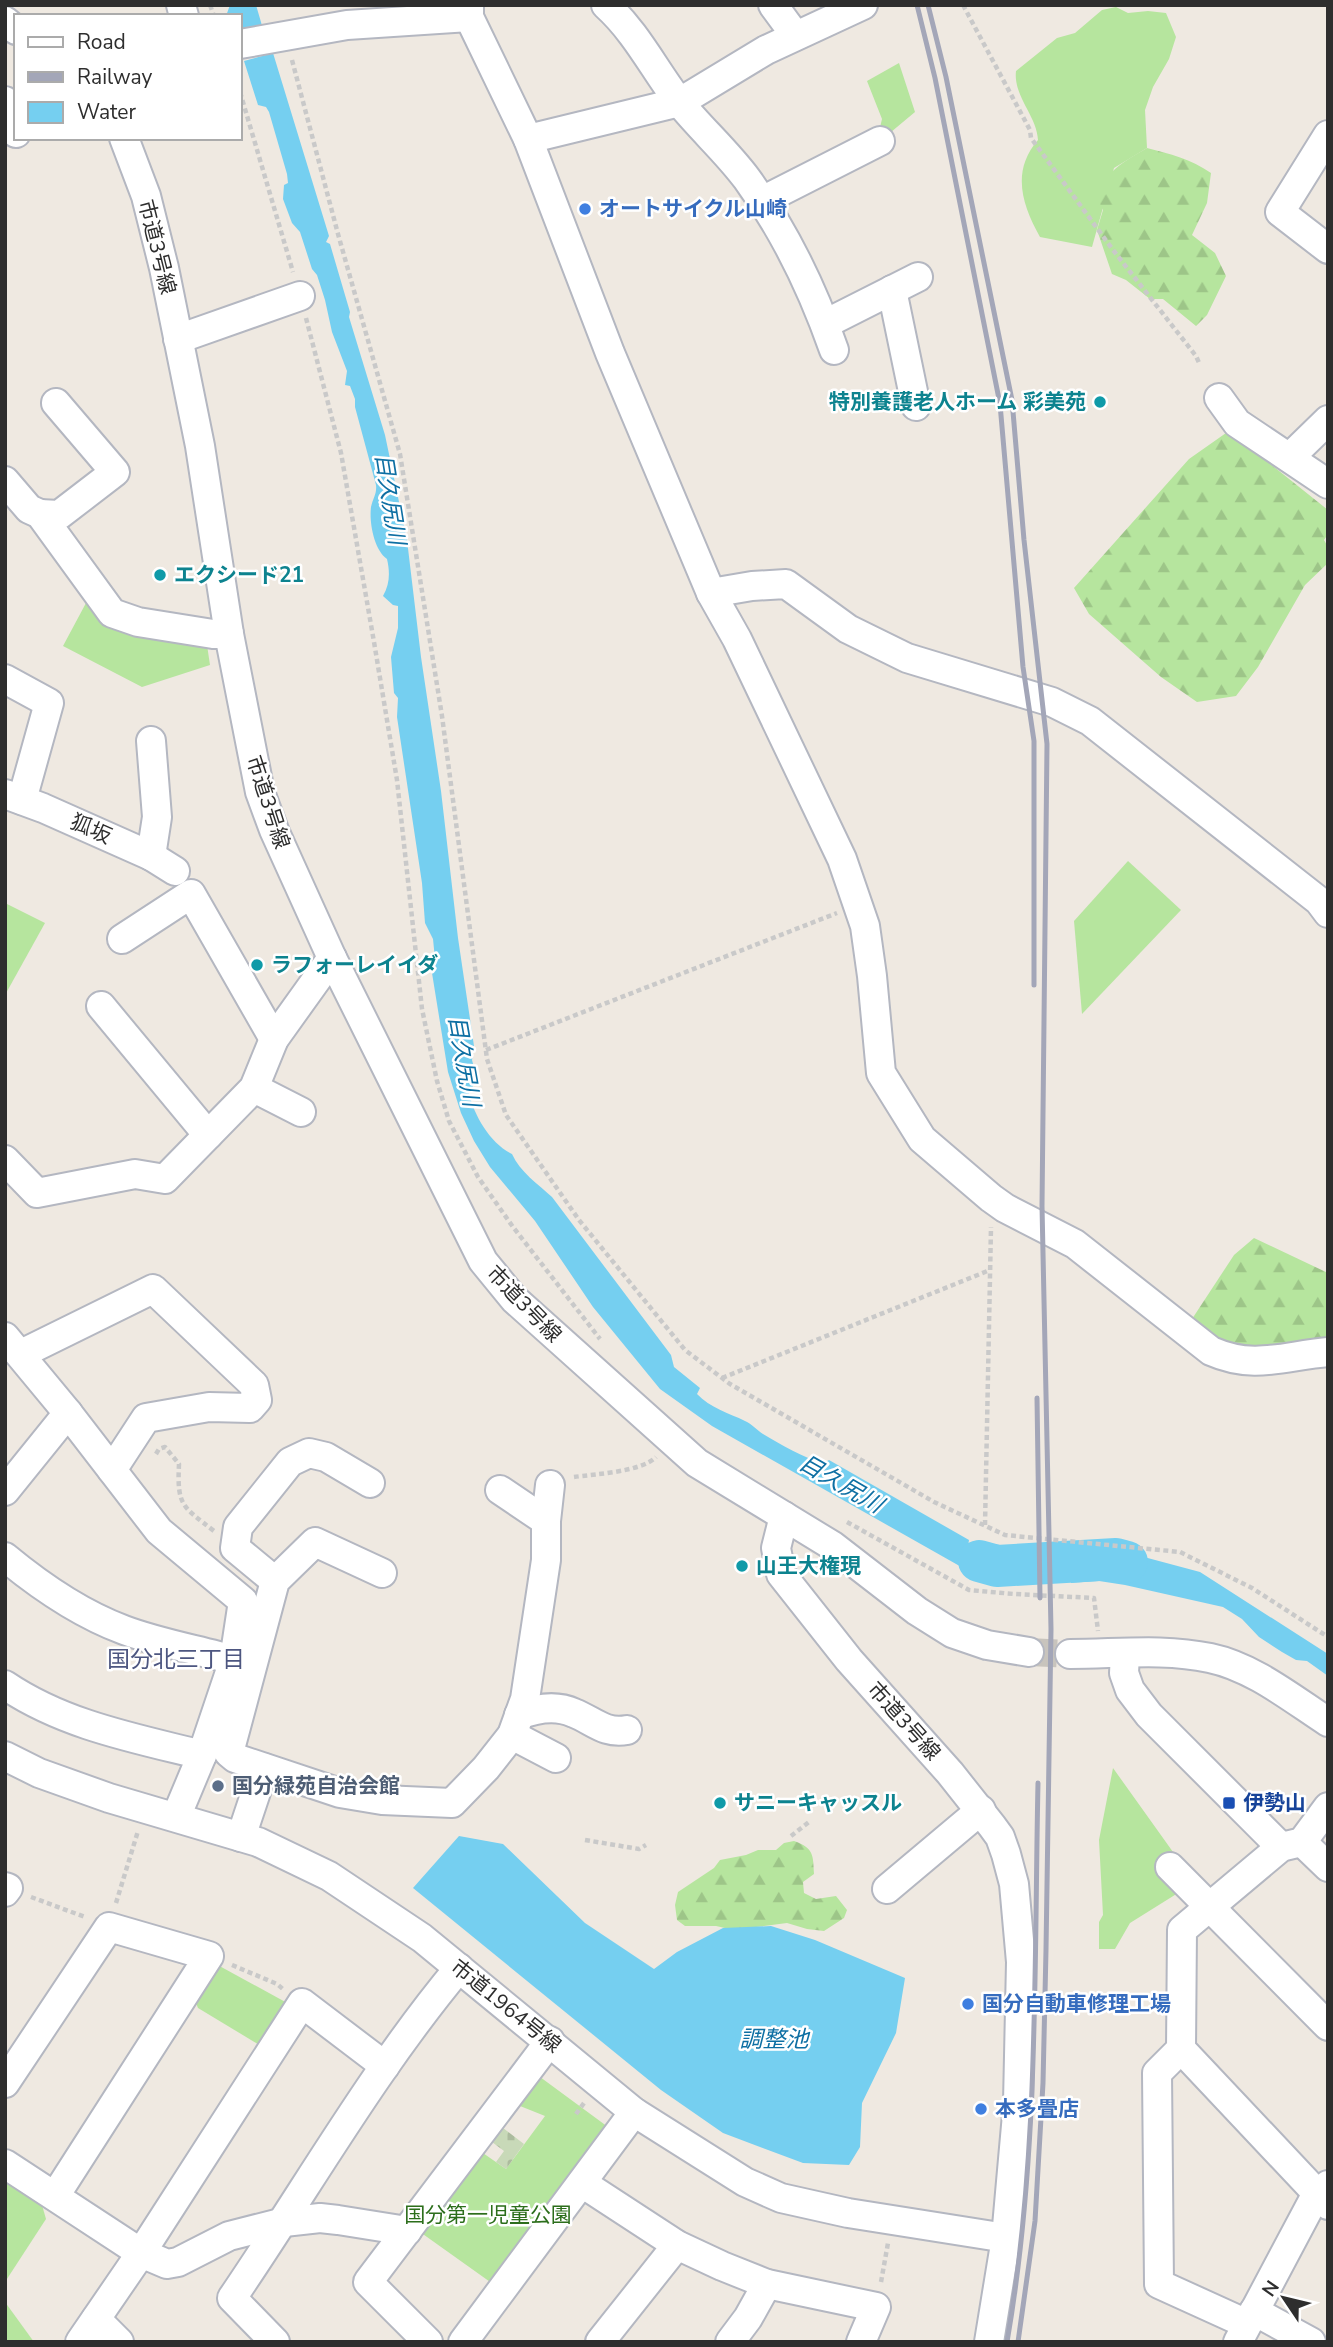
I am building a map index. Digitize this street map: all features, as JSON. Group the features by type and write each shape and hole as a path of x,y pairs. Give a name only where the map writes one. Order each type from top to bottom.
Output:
{"street":[{"path":"607,5 622,20 680,102 762,201 789,246 829,337 892,290 918,277"},
{"path":"774,5 795,36"},
{"path":"528,139 680,102 766,50 863,5"},
{"path":"242,44 347,25 473,9 528,139 610,353 711,593 737,639 842,859 865,926 881,1073 922,1139 991,1198 1075,1244 1191,1336 1220,1355 1253,1363 1328,1352"},
{"path":"5,101 14,130"},
{"path":"1328,135 1280,212 1328,248"},
{"name":"市道3号線","path":"125,140 146,196 164,268 200,446 229,634 260,792 274,830 332,958 483,1261 514,1299 671,1441 697,1463 784,1516 776,1548 781,1574 849,1660 981,1810 1000,1836 1014,1884 1021,1962 1018,2103 1006,2238 989,2342"},
{"path":"762,201 880,141"},
{"path":"892,290 920,392"},
{"path":"178,339 300,296"},
{"path":"1219,398 1237,423 1328,484"},
{"path":"5,481 29,509 40,514 59,516 115,472 56,403"},
{"path":"1290,457 1328,419"},
{"path":"40,514 112,613 138,622 229,634"},
{"path":"711,593 786,584 848,629 907,657 992,682 1073,711 1090,721 1325,900"},
{"path":"5,679 49,703 14,797"},
{"name":"狐坂","path":"14,797 163,863 151,741"},
{"path":"122,939 191,894 274,1039"},
{"path":"5,1160 37,1193 135,1174 165,1179 254,1088 274,1039 332,958"},
{"path":"102,1006 208,1135"},
{"path":"254,1088 301,1112"},
{"path":"112,1469 146,1418 209,1407 250,1408 257,1400 254,1385 153,1289 13,1345 159,1531 243,1601 234,1660 202,1755 176,1817"},
{"path":"5,1491 68,1413"},
{"path":"275,1581 235,1548 239,1527 290,1462 309,1454 326,1457 370,1483"},
{"path":"382,1573 315,1542 275,1581 229,1752 235,1758 340,1793 382,1800 452,1803 486,1768 516,1725 525,1699 546,1560 550,1485"},
{"path":"500,1490 546,1521"},
{"path":"784,1516 833,1546 917,1611 952,1633 987,1645 1028,1652"},
{"path":"5,1557 27,1575 75,1606 124,1631 234,1660"},
{"path":"1070,1654 1170,1652 1212,1658 1256,1676 1328,1722"},
{"path":"1125,1654 1125,1673 1130,1690 1149,1715 1292,1844 1328,1867"},
{"path":"5,1685 28,1700 77,1722 202,1755"},
{"path":"516,1725 537,1708 572,1711 606,1730 627,1730"},
{"path":"516,1725 556,1758"},
{"name":"市道1964号線","path":"5,1756 40,1773 97,1794 258,1842 329,1876 389,1915 460,1968 634,2112 745,2182 781,2198 848,2213 1006,2238"},
{"path":"241,1836 264,1768"},
{"path":"1311,2342 1246,2326 1159,2284 1157,2073 1181,2049 1182,1930 1292,1844 1328,1807"},
{"path":"887,1889 981,1810"},
{"path":"1170,1867 1328,2025"},
{"path":"5,2083 109,1927 209,1956 55,2196"},
{"path":"275,2342 232,2298 385,2066 460,1968"},
{"path":"119,2342 88,2330 141,2253 302,2003 385,2066"},
{"path":"428,2342 368,2282 550,2041"},
{"path":"1181,2049 1324,2195 1246,2326"},
{"path":"463,2342 634,2112"},
{"path":"5,2164 141,2253 167,2264 178,2262 229,2236 284,2222 329,2219 407,2231"},
{"path":"582,2183 677,2245 722,2266 768,2284 876,2307 860,2342"},
{"path":"600,2342 677,2245"},
{"path":"730,2342 768,2284"}],"path":[{"path":"964,5 1030,130 1031,138 1113,250 1196,356 1200,365"},
{"path":"282,35 400,454 442,716 486,1050 506,1115 579,1220 685,1350 722,1378 934,1502 1005,1535 1180,1552 1252,1588 1328,1637"},
{"path":"242,99 300,296 341,453 397,780 422,1009 437,1081 449,1121 478,1177 601,1341"},
{"path":"486,1050 857,905"},
{"path":"985,1525 991,1198"},
{"path":"722,1378 990,1270"},
{"path":"550,1485 572,1477 650,1463 671,1441"},
{"path":"159,1449 165,1447 179,1464 178,1491 181,1503 235,1548"},
{"path":"840,1518 969,1590 1094,1598 1099,1639"},
{"path":"791,1836 809,1822"},
{"path":"6,1889 109,1927 140,1827"},
{"path":"586,1840 639,1849 646,1844"},
{"path":"209,1956 277,1984 302,2003"},
{"path":"576,2114 587,2099"},
{"path":"883,2275 889,2242"}],"green space":[{"path":"1116,7 1128,13 1166,13 1176,37 1169,59 1153,87 1145,110 1147,148 1114,168 1092,247 1040,237 1028,213 1022,188 1024,164 1038,140 1037,131 1018,89 1016,71 1057,38 1075,33 1102,10"},
{"path":"899,63 915,112 891,132 890,144 878,136 882,119 867,81"},
{"path":"1147,148 1188,161 1211,173 1207,203 1192,235 1215,253 1226,276 1207,315 1196,326 1163,299 1150,299 1126,280 1112,274 1097,230 1103,210 1098,200 1105,181 1116,168"},
{"path":"1226,433 1234,435 1328,510 1328,534 1324,540 1328,547 1328,563 1305,585 1258,667 1236,696 1197,702 1161,677 1089,614 1074,588 1189,459"},
{"path":"86,603 102,619 150,638 207,645 210,665 142,687 63,646"},
{"path":"1128,861 1181,910 1082,1014 1074,921"},
{"path":"5,903 45,923 5,995"},
{"path":"1254,1238 1328,1273 1328,1344 1233,1349 1192,1319 1234,1255"},
{"path":"1113,1768 1178,1859 1178,1893 1130,1923 1115,1949 1099,1949 1099,1922 1103,1915 1099,1840"},
{"path":"794,1841 805,1846 813,1857 814,1874 803,1882 804,1893 816,1899 836,1896 847,1910 844,1918 824,1931 787,1923 734,1930 716,1926 685,1926 677,1920 675,1905 678,1892 714,1868 720,1860 758,1850 776,1850 784,1843"},
{"path":"214,1963 289,2004 261,2046 198,2008 193,1996"},
{"name":"国分第一児童公園","path":"536,2074 608,2127 493,2284 420,2232 480,2151 506,2169 545,2116 515,2104"},
{"path":"499,2125 524,2144 506,2169 496,2162 504,2151 488,2139"},
{"path":"6,2180 42,2205 46,2219 5,2282"},
{"path":"5,2302 34,2342 5,2342"}],"water":[{"path":"230,5 256,5 263,29 242,35 242,14 227,14"},
{"path":"273,53 329,236 326,242 330,244 385,435 407,540 474,1046 472,1060 477,1079 469,1093 479,1120 490,1136 512,1154 524,1172 552,1197 671,1355 674,1367 700,1388 697,1394 702,1399 748,1422 800,1455 824,1463 829,1460 969,1540 968,1546 985,1557 1001,1558 1033,1552 1034,1580 994,1579 972,1573 712,1426 660,1389 593,1307 535,1221 490,1167 474,1141 461,1113 448,1072 432,973 435,959 433,939 425,923 422,883 397,717 398,698 394,693 391,657 398,628 398,606 383,596 388,582 388,564 376,543 371,520 376,485 355,399 350,386 345,385 347,371 332,332 317,275 312,269 300,232 292,223 283,199 284,185 288,183 287,174 269,112 266,107 258,105 244,61"},
{"path":"1068,1548 1129,1553 1200,1572 1328,1654 1328,1676 1307,1661 1296,1660 1259,1637 1242,1619 1223,1607 1125,1585 1099,1581 1071,1583"},
{"name":"調整池","path":"459,1836 503,1844 585,1923 654,1969 677,1952 723,1928 771,1926 815,1940 905,1978 896,2033 862,2103 860,2147 849,2165 803,2163 723,2133 661,2090 413,1888"}],"waterway":[{"name":"目久尻川","path":"979,1561 997,1566 1116,1559 1127,1562"}],"tunnel":[{"path":"1029,1652 1070,1654"}],"railway":[{"path":"917,5 935,78 1000,404 1023,667 1034,741 1034,985"},
{"path":"928,5 946,77 1012,400 1024,540 1047,744 1042,1206 1051,1629 1046,1950 1043,2083 1035,2221 1018,2342"},
{"path":"1037,1398 1040,1598"},
{"path":"1007,2342 1025,2203 1030,2133 1038,1783"}],"place":[{"name":"オートサイクル山崎","path":"585,209"},
{"name":"特別養護老人ホーム 彩美苑","path":"1100,402"},
{"name":"エクシード21","path":"160,575"},
{"name":"ラフォーレイイダ","path":"257,965"},
{"name":"山王大権現","path":"742,1566"},
{"name":"国分緑苑自治会館","path":"218,1786"},
{"name":"サニーキャッスル","path":"720,1803"},
{"name":"伊勢山","path":"1229,1803"},
{"name":"国分自動車修理工場","path":"968,2004"},
{"name":"本多畳店","path":"981,2109"}],"district":[{"name":"国分北三丁目","path":"176,1659"}]}
